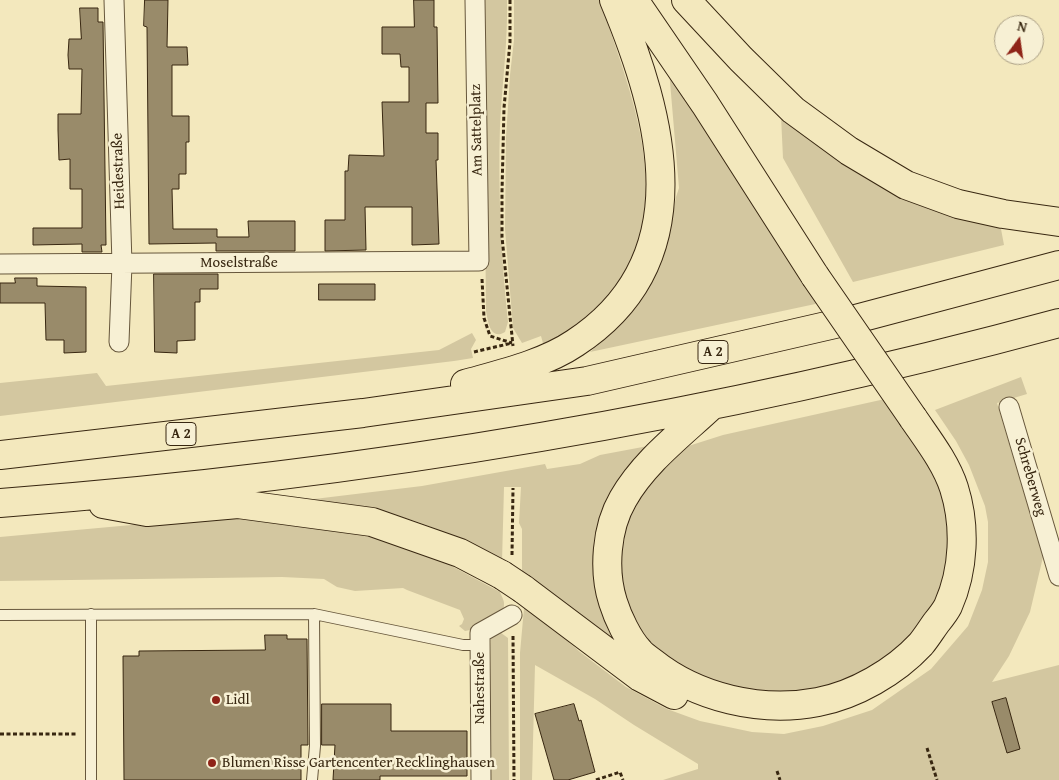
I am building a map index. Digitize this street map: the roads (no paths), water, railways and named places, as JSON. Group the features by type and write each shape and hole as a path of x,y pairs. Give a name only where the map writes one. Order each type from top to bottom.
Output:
{"highway":[{"path":"363,413 528,366 573,344 620,304 638,277 648,260 658,219 661,197 659,154 653,119 639,69 614,0"},
{"path":"67,498 147,512 238,504 372,522 460,553 512,582 640,677 669,693 706,707 762,718 803,717 833,712 893,684 928,656 949,633 964,605 974,578 978,542 970,499 958,469 919,417 634,0"},
{"path":"644,0 822,275"},
{"path":"686,0 792,110 848,152 906,185 958,204 1003,214 1059,222"},
{"name":"A 2","path":"0,455 363,413 587,381 848,321 1059,265"},
{"path":"0,503 67,498 288,475 508,442 711,406 838,379 954,351 1059,322"},
{"path":"711,406 638,475 622,500 611,529 607,566 609,592 618,617 638,651 667,674 694,688 736,702 782,705 818,702 846,694 871,682 898,665 921,644 948,607 961,564 961,525 954,488 919,417"}],"street":[{"name":"Heidestraße","path":"114,0 122,264 119,342"},
{"name":"Am Sattelplatz","path":"475,0 479,261"},
{"name":"Moselstraße","path":"0,264 479,261"},
{"name":"Schreberweg","path":"1009,407 1059,576"},
{"name":"Nahestraße","path":"481,780 480,634 512,615"}],"lane":[{"path":"91,614 91,780"},
{"path":"312,780 315,746 314,614"},
{"path":"0,615 314,614 463,645 480,645"}],"place":[{"name":"Lidl","path":"216,700"},
{"name":"Blumen Risse Gartencenter Recklinghausen","path":"212,763"}]}
